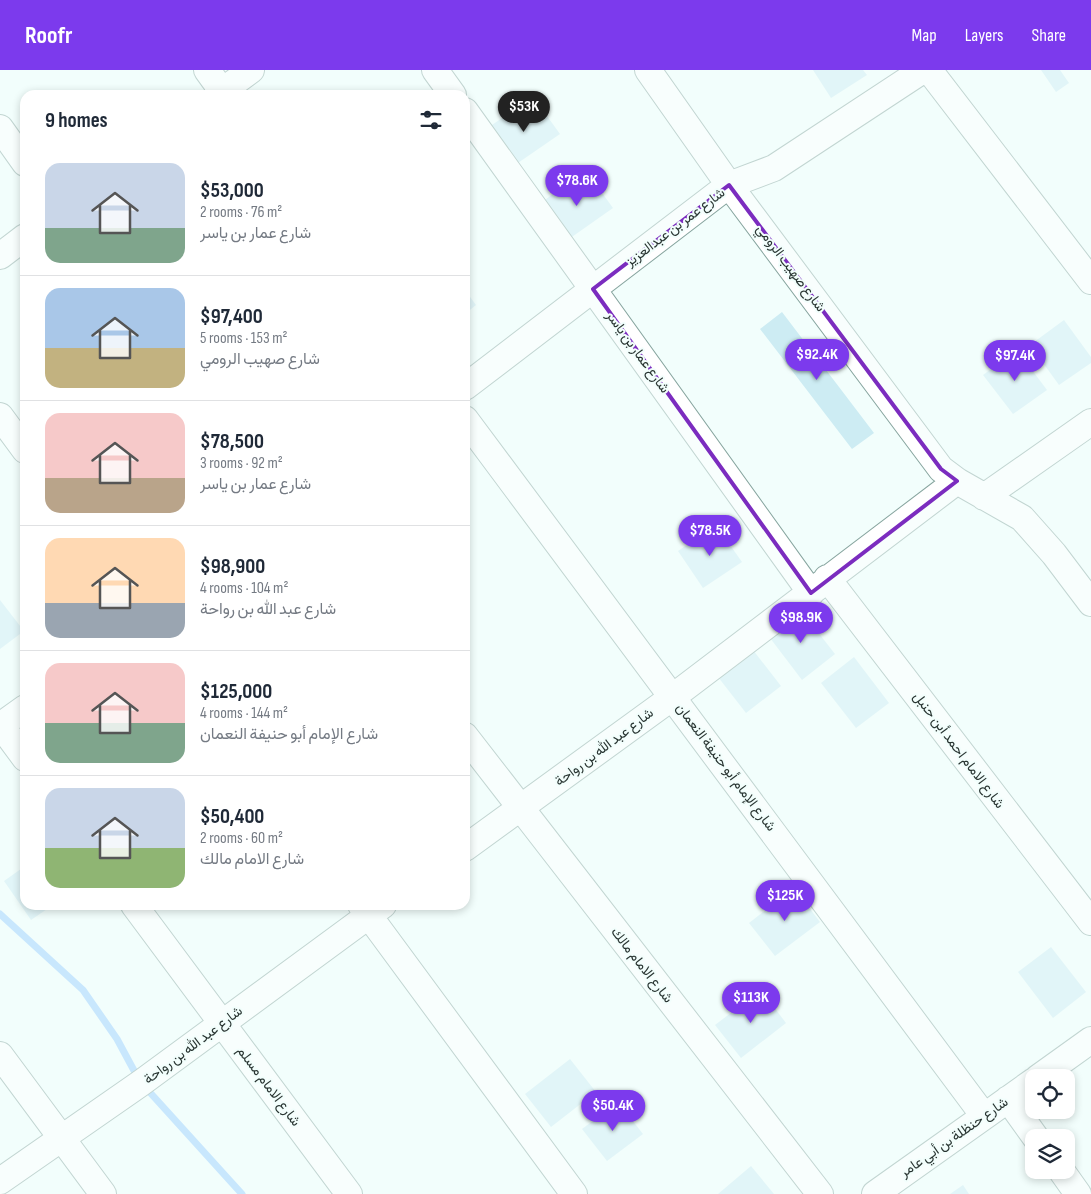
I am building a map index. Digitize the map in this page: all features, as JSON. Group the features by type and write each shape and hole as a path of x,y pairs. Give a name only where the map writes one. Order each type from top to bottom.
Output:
{"street":[{"path":"207,70 219,90"},
{"path":"226,90 251,70"},
{"path":"436,70 450,90"},
{"name":"شارع صهيب الرومي","path":"648,70 729,185 941,469 958,482 1022,518 1054,554 1091,603"},
{"name":"شارع عمر بن عبدالعزيز","path":"470,383 729,185 774,168 923,70"},
{"path":"929,70 1091,281"},
{"name":"شارع عمار بن ياسر","path":"470,118 593,289 819,585"},
{"path":"0,128 20,156"},
{"path":"0,256 20,241"},
{"path":"0,416 20,443"},
{"path":"984,497 1091,422"},
{"name":"شارع الإمام أبو حنيفة النعمان","path":"470,426 674,696 984,1116"},
{"name":"شارع عبد الله بن رواحة","path":"470,845 522,809 958,482"},
{"name":"شارع الامام احمد أبن حنبل","path":"819,585 1091,922"},
{"path":"20,711 0,725 20,751"},
{"name":"شارع الامام مالك","path":"470,742 820,1194"},
{"name":"شارع الامام مسلم","path":"138,910 349,1194"},
{"name":"شارع عبد الله بن رواحة","path":"0,1181 141,1083 368,910"},
{"path":"372,910 574,1194"},
{"path":"1051,1069 1091,1040"},
{"path":"0,1055 103,1194"},
{"name":"شارع حنظلة بن أبي عامر","path":"875,1194 1025,1087"},
{"path":"1008,1099 1030,1129"},
{"path":"1067,1179 1078,1194"}],"highlighted area":[{"path":"729,185 941,469 957,481 811,593 593,289"}],"building":[{"path":"813,70 863,70 867,75 831,98"},
{"path":"1041,70 1060,70 1069,83 1056,92"},
{"path":"521,105 530,118 542,109 560,134 515,165 489,127"},
{"path":"574,179 583,192 595,183 613,208 569,239 542,202"},
{"path":"470,297 476,305 470,310"},
{"path":"782,312 874,433 852,449 760,329"},
{"path":"1064,320 1091,357 1091,363 1059,385 1030,345"},
{"path":"1017,350 1047,390 1013,414 983,375"},
{"path":"716,525 742,562 703,588 678,551"},
{"path":"0,600 20,626 20,634 0,649"},
{"path":"800,609 835,654 802,680 767,634"},
{"path":"753,650 781,686 746,713 718,677"},
{"path":"854,657 889,703 856,728 821,683"},
{"path":"20,870 20,904 4,881"},
{"path":"794,888 820,922 775,956 749,923"},
{"path":"24,910 46,910 31,920"},
{"path":"1051,947 1086,992 1053,1018 1018,972"},
{"path":"761,990 786,1023 741,1058 715,1025"},
{"path":"570,1059 596,1092 551,1127 525,1094"},
{"path":"618,1102 643,1134 607,1161 582,1129"},
{"path":"751,1166 774,1194 718,1194"},
{"path":"963,1185 969,1194 950,1194"}],"waterway":[{"path":"0,914 83,990 117,1039 138,1078"},
{"path":"145,1087 242,1194"}]}
